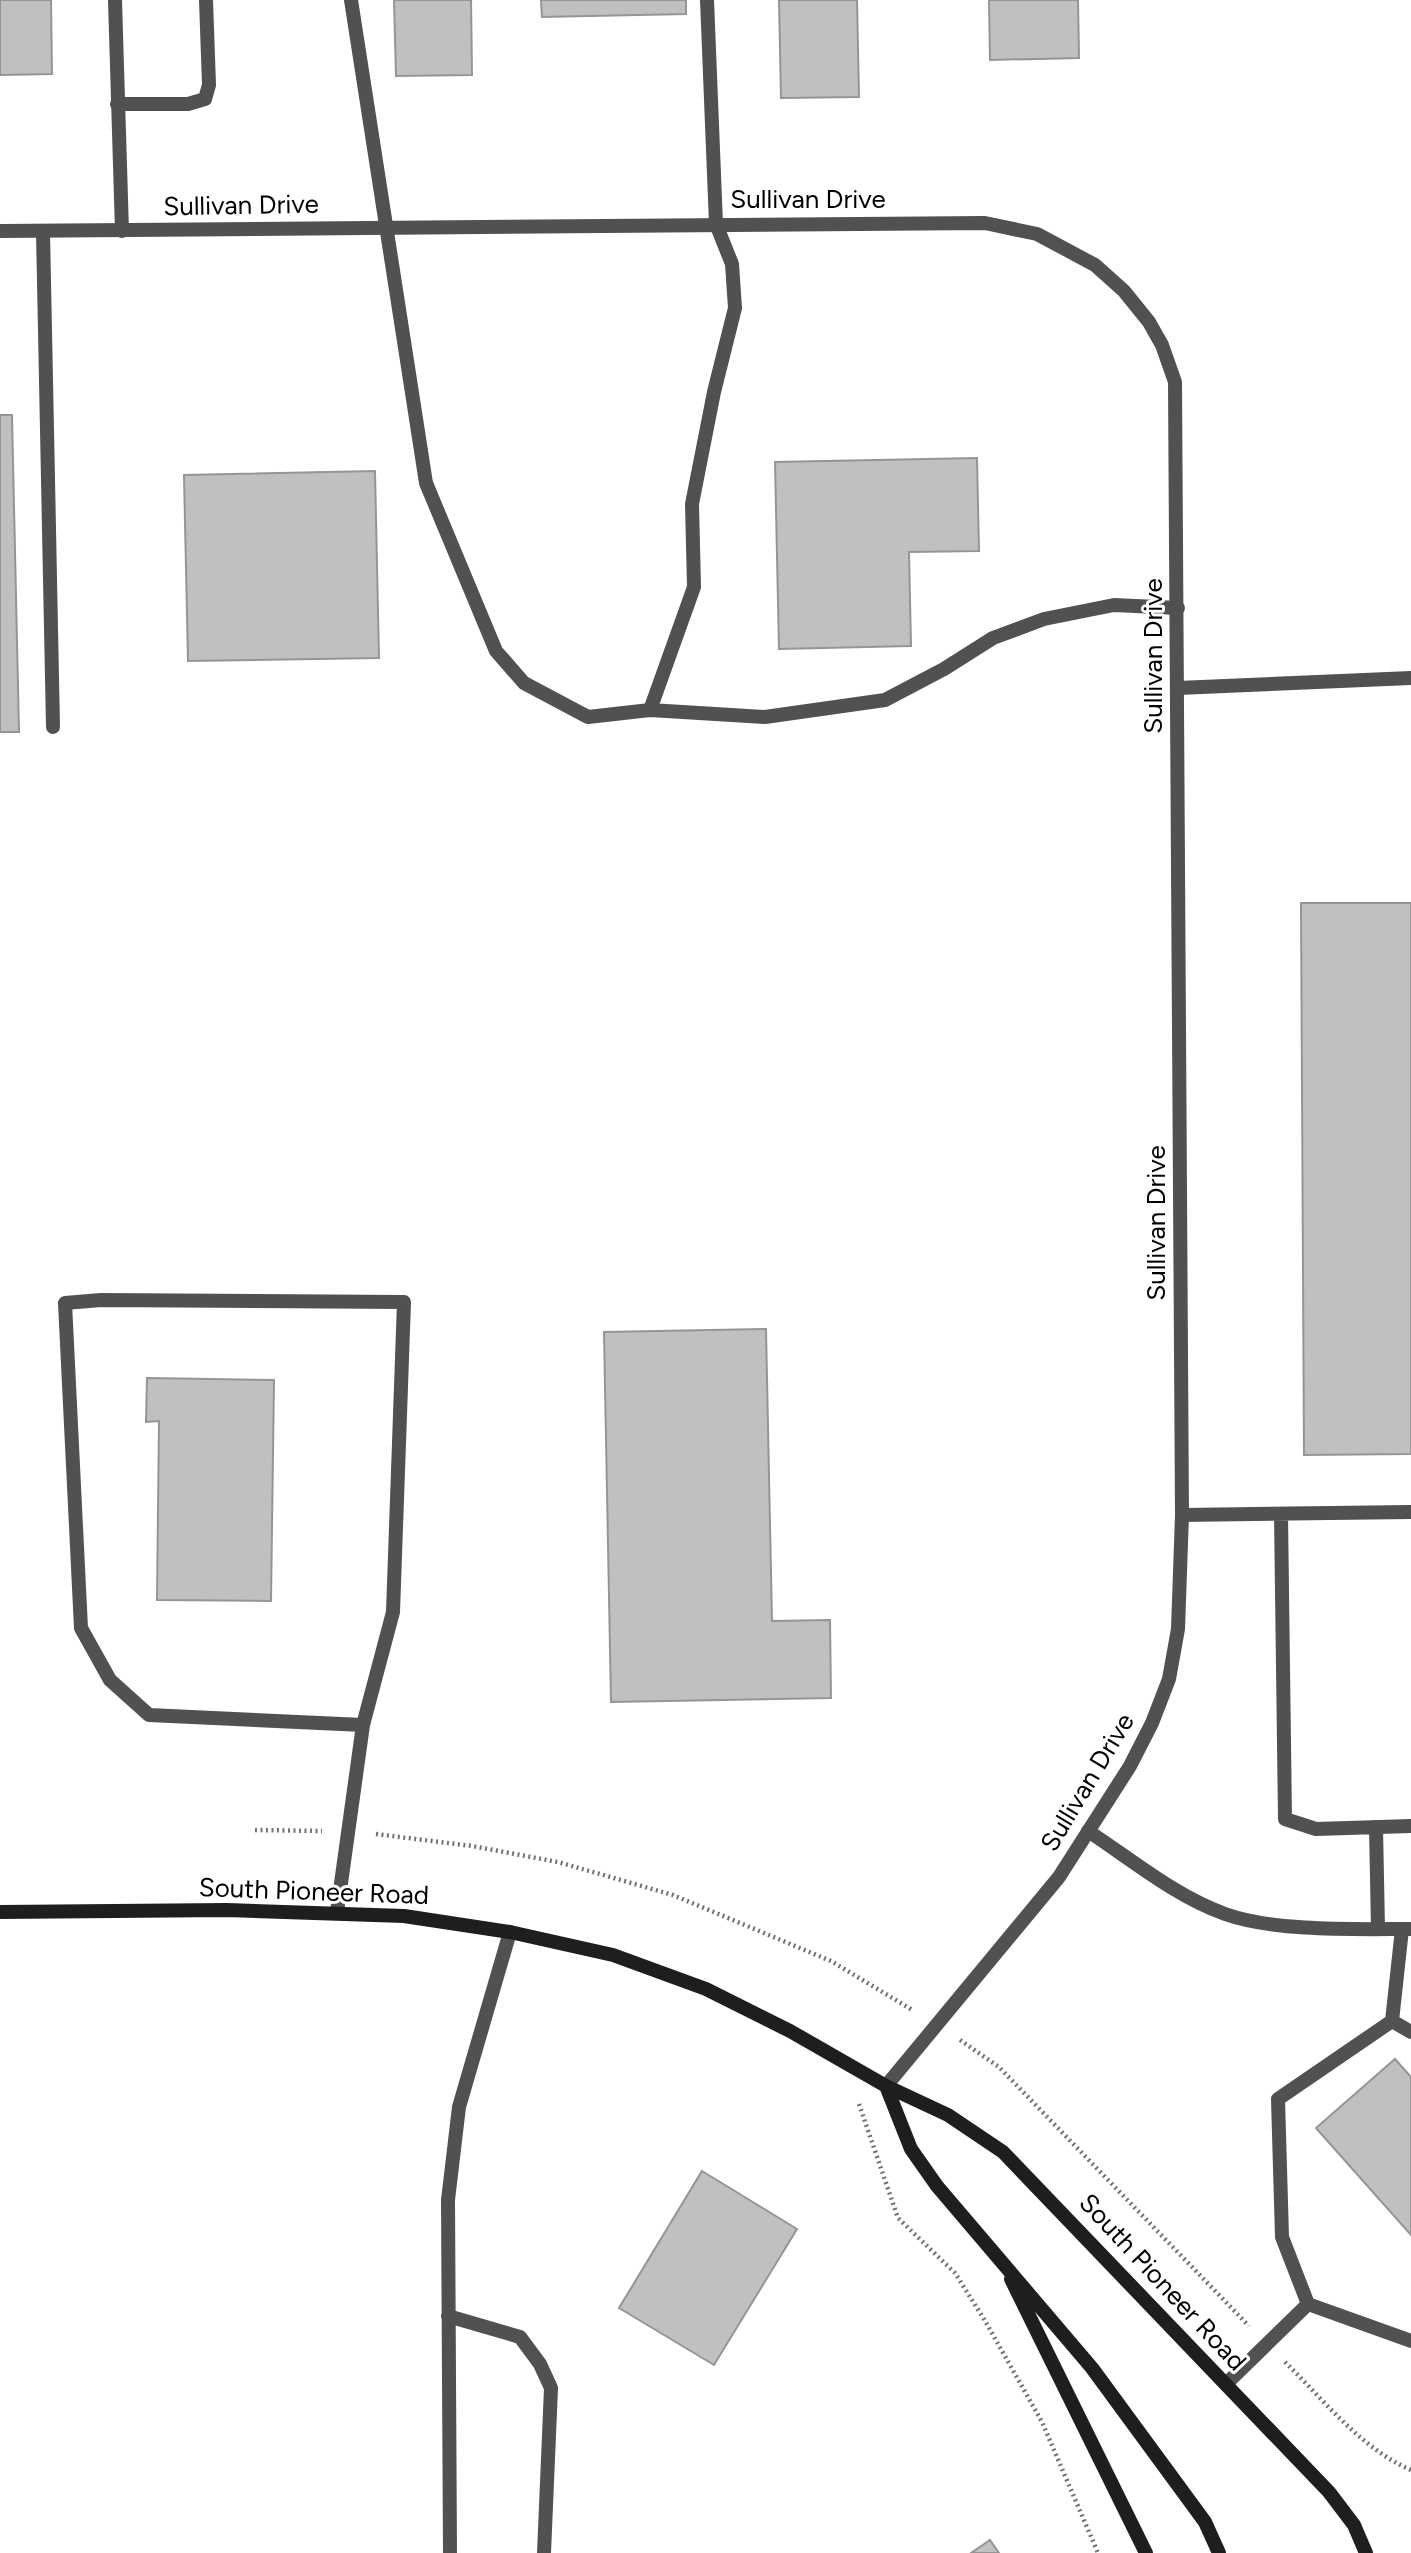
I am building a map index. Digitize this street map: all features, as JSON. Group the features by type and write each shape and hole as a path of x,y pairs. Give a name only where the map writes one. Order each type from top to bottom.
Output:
{"main road":[{"name":"South Pioneer Road","path":"0,1912 337,1912 404,1916 510,1932 613,1955 706,1989 790,2031 886,2086 948,2116 1003,2152 1329,2492 1354,2525 1366,2553"},
{"path":"886,2086 911,2149 937,2186 1092,2368 1205,2522 1219,2553"},
{"path":"1003,2262 1050,2364 1146,2553"}],"street":[{"path":"115,0 122,231"},
{"path":"117,104 188,104 205,99 209,85 206,0"},
{"path":"351,0 426,483 496,651 524,683 587,717 650,710 765,717 885,700 944,669 993,638 1044,619 1114,605 1178,608"},
{"path":"650,710 694,587 692,504 714,392 735,308 732,264 716,224 708,0"},
{"name":"Sullivan Drive","path":"0,231 985,223 1037,234 1095,265 1124,290 1149,322 1162,345 1175,382 1178,608 1182,1515 1178,1629 1169,1679 1152,1723 1130,1766 1059,1877 886,2086"},
{"path":"43,232 53,727"},
{"path":"1178,688 1411,678"},
{"path":"337,1912 363,1725 393,1612 404,1302 100,1300 65,1303 81,1628 110,1680 149,1715 363,1725"},
{"path":"1182,1515 1411,1512"},
{"path":"1281,1514 1285,1819 1316,1829 1411,1826"},
{"path":"1376,1827 1378,1929"},
{"path":"1088,1830 1189,1898 1226,1914 1267,1924 1407,1929 1392,2021 1278,2099 1282,2237 1308,2304 1411,2341"},
{"path":"450,2553 449,2200 459,2108 510,1932"},
{"path":"1392,2021 1411,2032"},
{"path":"1226,2384 1308,2304"},
{"path":"448,2316 520,2337 541,2364 551,2388 544,2553"}],"path":[{"path":"845,2063 898,2218 955,2273 984,2319 1042,2422 1098,2553"}],"building":[{"path":"0,0 51,0 52,74 0,75"},
{"path":"394,0 471,0 472,75 396,76"},
{"path":"541,0 686,0 686,14 542,17"},
{"path":"779,0 857,0 859,97 781,98"},
{"path":"989,0 1078,0 1079,58 990,60"},
{"path":"0,415 12,415 19,732 0,732"},
{"path":"977,458 979,551 909,552 911,646 779,649 775,462"},
{"path":"375,471 379,658 188,661 184,475"},
{"path":"1301,903 1411,903 1411,1454 1304,1455"},
{"path":"766,1329 772,1621 830,1620 831,1698 611,1702 604,1332"},
{"path":"147,1378 274,1380 271,1601 157,1600 159,1421 146,1422"},
{"path":"1395,2059 1411,2077 1411,2235 1316,2128"},
{"path":"702,2171 797,2229 714,2365 619,2308"},
{"path":"990,2540 999,2553 971,2553"}]}
